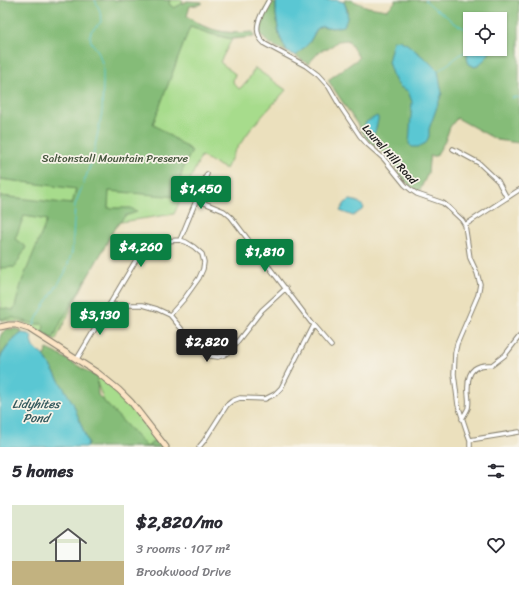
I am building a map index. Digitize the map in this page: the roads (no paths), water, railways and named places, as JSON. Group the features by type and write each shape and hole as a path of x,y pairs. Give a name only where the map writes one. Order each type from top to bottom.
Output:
{"main road":[{"path":"0,327 12,325 26,328 35,332 98,373 119,390 136,408 166,447"}],"street":[{"name":"Laurel Hill Road","path":"269,0 258,21 258,36 261,40 265,44 306,66 318,75 329,87 360,136 384,159 405,185 417,194 448,207 462,220 465,225"},
{"path":"453,149 479,163 498,181 507,198"},
{"path":"180,240 207,174"},
{"path":"470,447 470,440 458,405 454,374 455,353 460,336 478,295 480,284 478,273 470,258 465,225 519,190"},
{"path":"197,200 224,211 232,217 313,325 331,346"},
{"path":"77,359 147,247 155,243 180,240 194,247 202,254 204,262 199,278 184,299 170,314"},
{"path":"110,305 143,305 170,314 190,338 210,356 218,358 224,356 230,351 262,310 286,288"},
{"path":"199,447 227,405 232,401 240,398 264,398 275,394 282,388 313,325"},
{"path":"462,419 468,408 468,385 470,375 476,366 484,364 492,365 505,355 519,337"},
{"path":"470,440 519,432"}],"water":[{"path":"276,0 336,0 344,2 347,11 347,19 344,26 333,28 321,26 317,29 309,43 296,56 287,52 279,35 276,15"},
{"path":"399,40 407,44 428,61 438,71 439,76 442,93 429,129 429,136 426,143 418,147 412,147 409,144 412,102 408,91 400,87 396,82 388,62 393,41"},
{"path":"467,56 487,56 475,67 469,64"},
{"path":"377,116 378,120 375,132 370,139 363,129 366,122"},
{"path":"350,200 360,203 364,208 353,216 340,211 345,203"},
{"name":"Lidyhites Pond","path":"22,333 32,336 31,341 33,347 44,356 73,403 88,443 86,447 0,447 0,358 15,338"}],"waterway":[{"path":"33,327 38,316 65,273 72,252 75,205 92,161 102,112 103,66 98,51 91,42 90,36 91,31 101,22 100,11 95,0"},
{"path":"425,0 454,23 463,28"},
{"path":"438,71 463,53"},
{"path":"512,98 519,98"}],"park label":[{"name":"Saltonstall Mountain Preserve","path":"115,158"}]}
